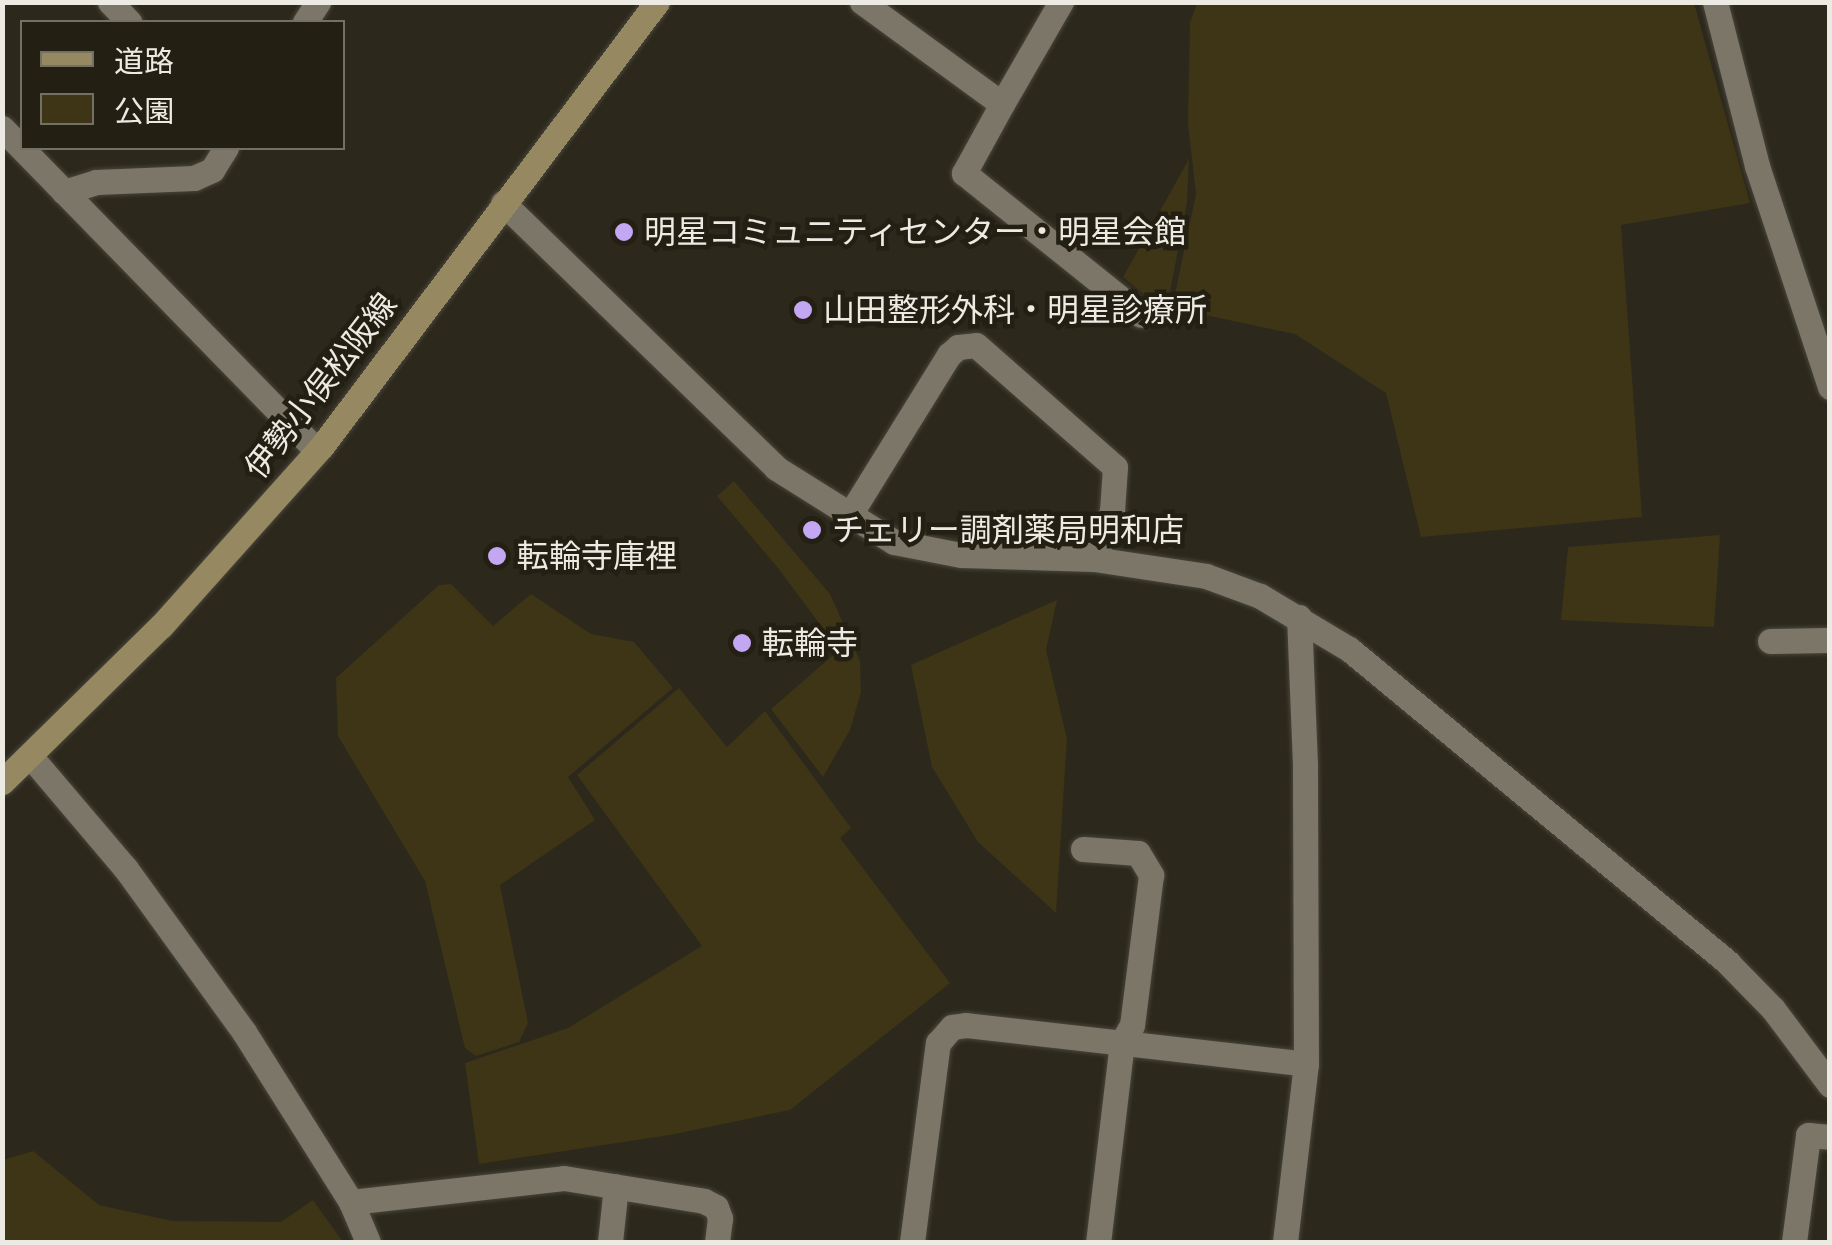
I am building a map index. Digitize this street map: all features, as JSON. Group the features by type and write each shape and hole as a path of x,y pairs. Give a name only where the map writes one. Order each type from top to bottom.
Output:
{"main road":[{"name":"伊勢小俣松阪線","path":"2,782 161,626 317,451 657,2"}],"street":[{"path":"862,2 1002,104"},
{"path":"1060,2 964,173 1141,315"},
{"path":"1715,2 1757,166 1830,386"},
{"path":"64,192 96,182 194,178 212,170 225,150"},
{"path":"35,152 64,192 317,451"},
{"path":"503,203 776,468 894,542 924,550 1094,559 1206,576 1246,590 1349,649 1728,963 1773,1009 1830,1084"},
{"path":"849,516 948,355 958,347 976,345 1116,467 1112,512 1094,559"},
{"path":"1286,1242 1306,1064 1305,765 1298,617"},
{"path":"1770,641 1830,640"},
{"path":"30,757 126,870 244,1032 351,1202 368,1242"},
{"path":"1083,849 1138,853 1151,875 1132,1025 1122,1042 1098,1242"},
{"path":"912,1242 938,1043 943,1033 966,1025 1306,1064"},
{"path":"1794,1242 1808,1135 1830,1136"},
{"path":"351,1202 564,1178 704,1201 716,1208 720,1218 717,1242"},
{"path":"610,1242 616,1186"}],"green space":[{"path":"1197,3 1694,3 1750,203 1621,225 1642,517 1421,537 1386,393 1295,334 1172,308 1196,194 1188,124 1190,22"},
{"path":"1189,159 1187,203 1166,313 1123,277"},
{"path":"734,481 830,594 860,661 861,692 850,730 823,777 771,709 839,650 778,568 717,496"},
{"path":"1720,535 1714,627 1561,620 1568,547"},
{"path":"451,584 493,626 531,594 591,634 634,642 673,688 568,777 595,820 500,885 528,1023 519,1042 476,1056 465,1048 425,881 338,736 336,678 439,585"},
{"path":"1057,600 1046,650 1067,739 1056,913 978,842 932,767 911,665"},
{"path":"679,688 727,747 765,711 851,828 840,838 950,983 790,1110 670,1135 479,1164 465,1063 568,1028 702,946 577,775"},
{"path":"33,1151 99,1205 172,1221 281,1222 313,1200 343,1242 3,1242 3,1160"}],"place":[{"name":"明星コミュニティセンター・明星会館","path":"624,232"},
{"name":"山田整形外科・明星診療所","path":"803,310"},
{"name":"チェリー調剤薬局明和店","path":"812,530"},
{"name":"転輪寺庫裡","path":"497,556"},
{"name":"転輪寺","path":"742,643"}]}
